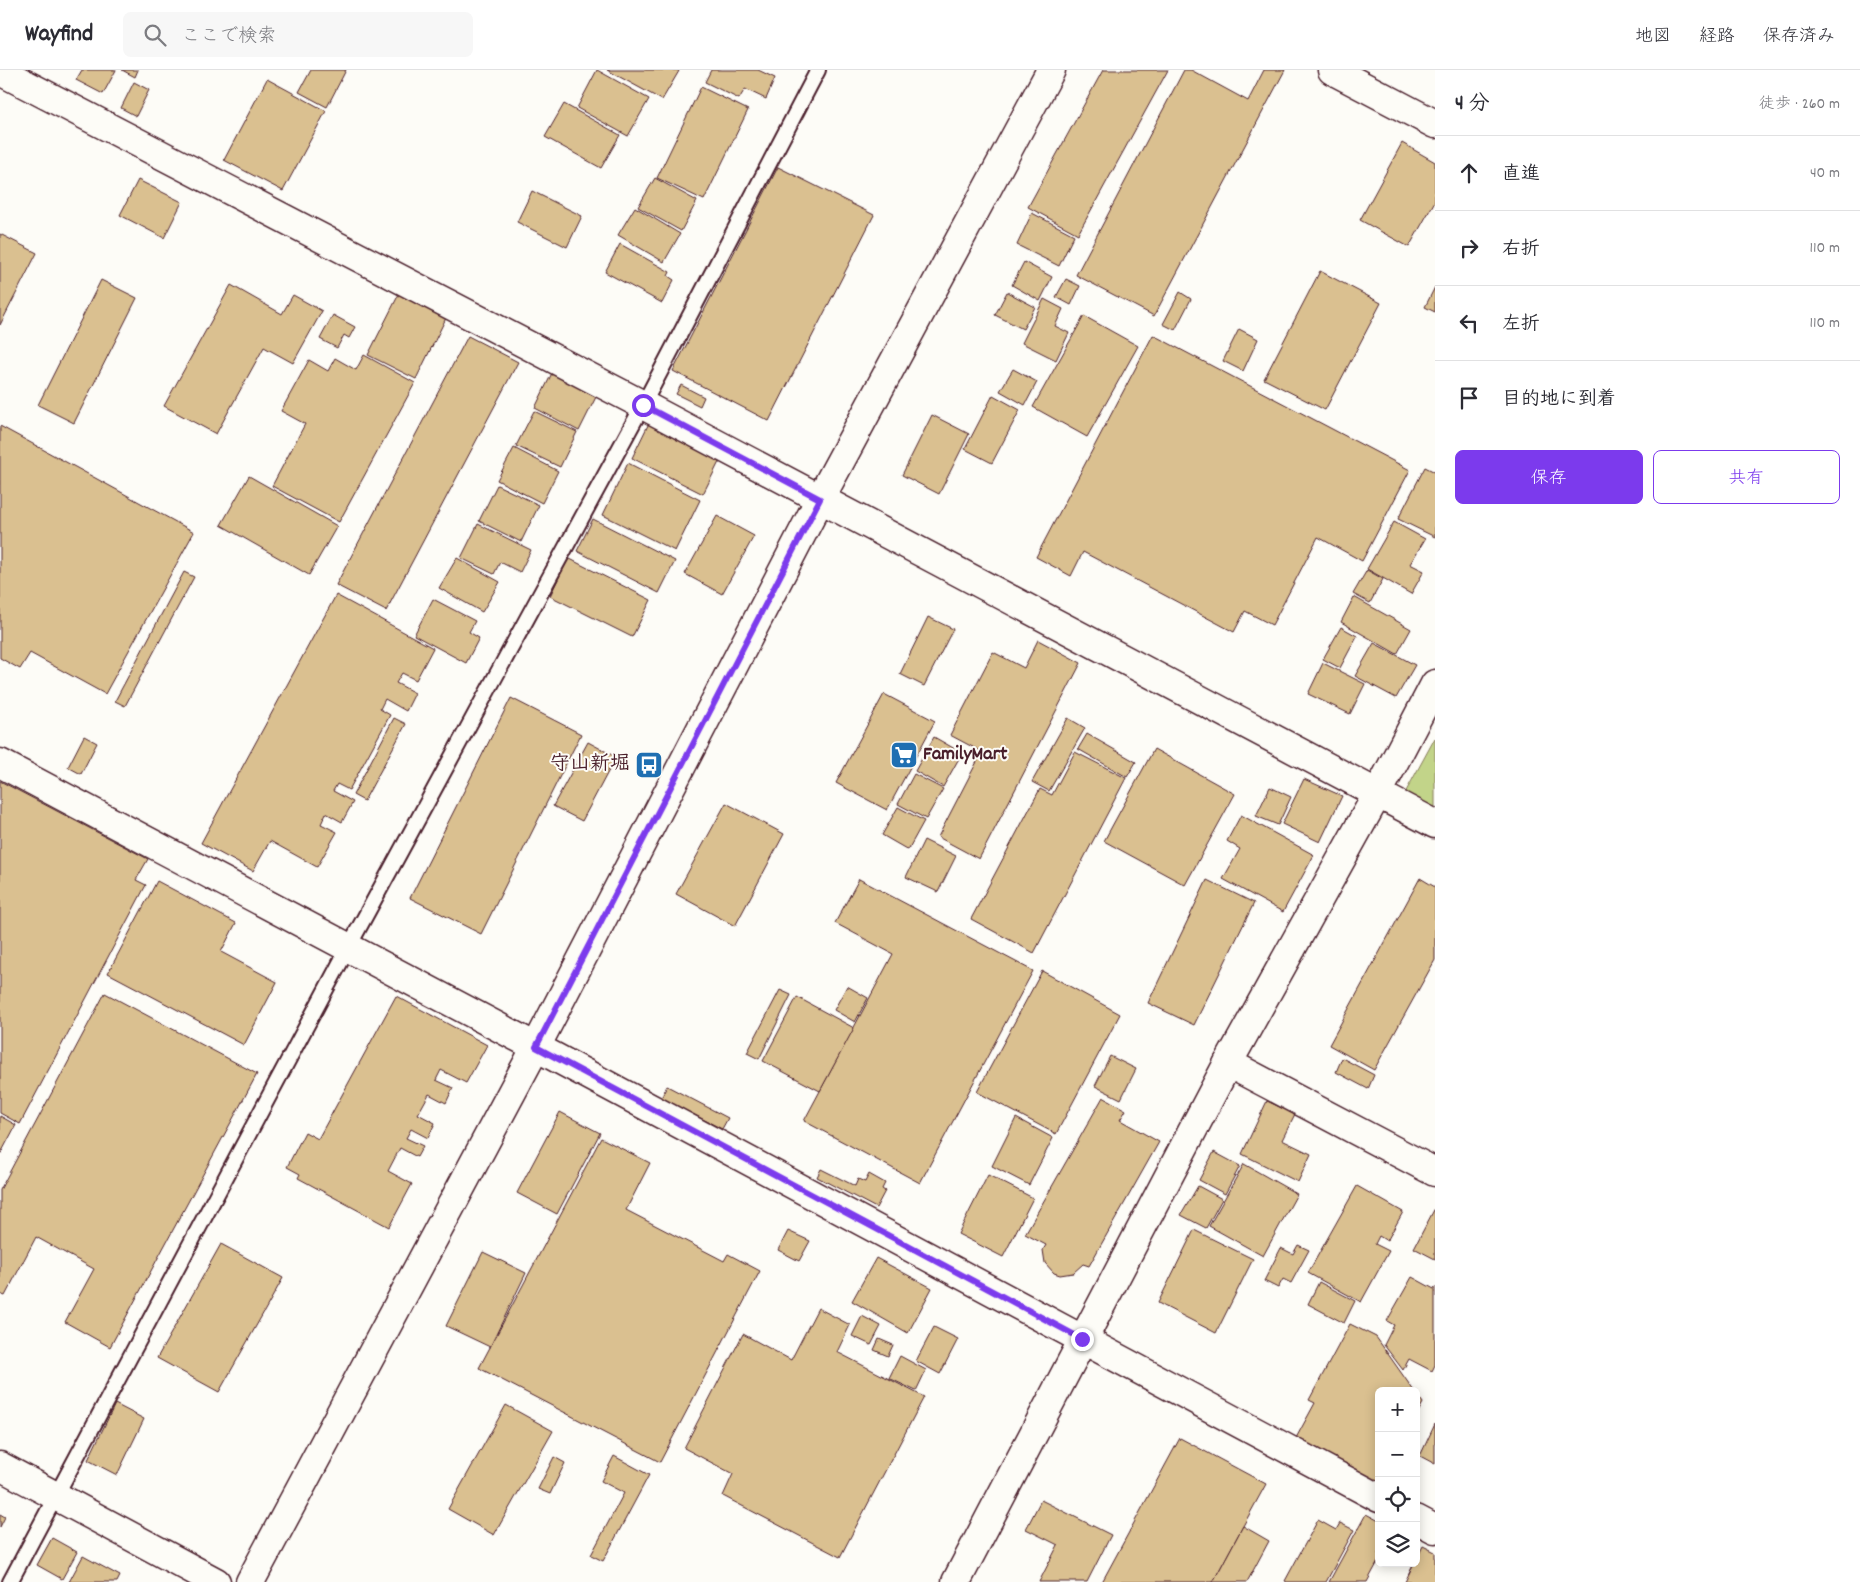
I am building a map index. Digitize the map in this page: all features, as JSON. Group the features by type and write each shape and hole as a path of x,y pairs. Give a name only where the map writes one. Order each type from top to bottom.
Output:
{"street":[{"path":"250,1582 536,1047 820,499 1051,70"},
{"path":"1332,70 1435,124"},
{"path":"0,71 643,405 1435,824"},
{"path":"956,1582 1228,1063 1378,793 1435,684"},
{"path":"0,763 1375,1496"},
{"path":"1228,1063 1435,1172"},
{"path":"0,1466 216,1582"},
{"path":"1420,1520 1435,1529"}],"lane":[{"path":"10,1582 348,948 643,405 818,70"}],"green space":[{"path":"1435,738 1435,812 1404,795"}],"building":[{"path":"82,70 116,70 103,94 76,80"},
{"path":"122,70 138,70 135,77"},
{"path":"311,70 346,70 327,107 299,92"},
{"path":"597,70 649,99 628,136 577,108"},
{"path":"607,70 677,70 679,71 662,100"},
{"path":"711,70 758,70 775,78 766,99 745,89 739,99 705,82"},
{"path":"1103,70 1168,70 1078,234 1028,207"},
{"path":"1184,70 1191,70 1248,101 1264,70 1285,70 1154,316 1076,275"},
{"path":"267,79 326,111 283,191 224,160"},
{"path":"134,82 149,90 136,116 121,108"},
{"path":"701,87 748,110 704,200 657,178"},
{"path":"564,104 620,135 601,168 545,137"},
{"path":"1402,143 1435,162 1435,201 1409,247 1360,220"},
{"path":"778,167 874,215 769,421 673,371"},
{"path":"655,178 697,201 681,231 638,207"},
{"path":"138,180 182,202 164,238 120,215"},
{"path":"532,191 582,216 567,247 517,222"},
{"path":"635,207 680,234 664,262 618,235"},
{"path":"1032,213 1074,235 1059,266 1017,245"},
{"path":"0,234 37,253 0,325"},
{"path":"620,244 670,272 668,276 674,280 662,303 605,272"},
{"path":"1024,262 1052,277 1040,301 1012,285"},
{"path":"1320,271 1381,303 1325,410 1264,379"},
{"path":"1066,279 1080,286 1071,305 1056,297"},
{"path":"101,280 137,298 74,423 38,405"},
{"path":"231,285 282,314 293,295 322,311 293,363 264,347 216,434 164,406"},
{"path":"1435,287 1435,312 1425,307"},
{"path":"400,292 447,316 416,379 368,355"},
{"path":"1007,292 1035,307 1023,329 995,315"},
{"path":"1180,292 1191,299 1175,330 1163,324"},
{"path":"1044,299 1063,309 1055,326 1069,333 1056,360 1022,343"},
{"path":"333,315 355,327 349,338 344,335 337,348 320,339"},
{"path":"1084,316 1138,346 1087,437 1033,407"},
{"path":"1239,329 1258,339 1243,371 1223,361"},
{"path":"1153,335 1410,470 1362,561 1318,537 1272,625 1245,611 1234,632 1083,552 1071,576 1036,557"},
{"path":"468,336 518,362 386,611 336,585"},
{"path":"364,355 415,383 339,522 272,486 305,424 281,411 309,360 328,371 335,358 356,370"},
{"path":"1013,369 1037,382 1025,405 1000,391"},
{"path":"553,371 598,393 579,431 535,408"},
{"path":"681,385 704,397 700,406 676,394"},
{"path":"993,395 1020,410 992,463 965,449"},
{"path":"534,411 577,432 560,467 516,446"},
{"path":"932,415 969,434 939,494 902,475"},
{"path":"650,421 722,456 703,494 632,458"},
{"path":"0,426 194,532 105,694 30,653 20,669 0,658"},
{"path":"514,448 558,471 542,503 497,480"},
{"path":"628,463 700,500 675,551 603,515"},
{"path":"1425,467 1435,472 1435,537 1398,519"},
{"path":"249,476 337,526 309,575 221,525"},
{"path":"497,485 539,505 521,542 479,521"},
{"path":"717,516 754,536 722,594 685,574"},
{"path":"593,519 675,561 659,593 577,551"},
{"path":"1394,522 1425,539 1410,564 1424,571 1411,594 1367,569"},
{"path":"478,524 531,550 520,572 500,562 494,574 461,558"},
{"path":"457,558 500,582 482,612 439,588"},
{"path":"568,558 651,600 632,637 550,596"},
{"path":"1367,570 1383,579 1370,603 1353,594"},
{"path":"184,572 194,577 125,706 115,701"},
{"path":"336,595 433,648 416,680 402,673 396,683 415,693 406,711 385,699 380,709 390,715 349,790 337,784 333,791 353,802 342,822 326,813 321,824 337,832 317,867 270,841 253,871 201,843"},
{"path":"1354,597 1411,629 1397,654 1341,622"},
{"path":"433,599 475,621 469,632 479,638 466,663 414,635"},
{"path":"928,617 953,629 924,686 900,674"},
{"path":"1341,627 1357,636 1340,668 1323,659"},
{"path":"1038,640 1081,663 979,859 938,837 982,752 950,735 993,652 1024,668"},
{"path":"1374,643 1415,665 1396,698 1355,676"},
{"path":"1323,663 1365,684 1350,714 1308,694"},
{"path":"884,694 935,721 887,810 836,783"},
{"path":"511,698 581,734 481,934 410,898"},
{"path":"394,718 406,724 364,801 353,795"},
{"path":"1068,718 1085,728 1049,791 1032,782"},
{"path":"1087,734 1136,762 1127,777 1078,749"},
{"path":"84,736 97,743 81,774 68,767"},
{"path":"934,737 962,753 943,787 915,771"},
{"path":"588,742 616,757 582,821 553,806"},
{"path":"1154,749 1235,794 1185,885 1104,841"},
{"path":"1075,752 1126,778 1034,953 971,919 1040,789 1052,795"},
{"path":"914,774 943,789 926,819 898,804"},
{"path":"1304,779 1342,796 1320,842 1282,824"},
{"path":"0,781 148,859 136,880 146,885 20,1124 0,1113"},
{"path":"1270,787 1291,797 1278,825 1256,816"},
{"path":"726,803 784,834 735,926 676,894"},
{"path":"898,807 924,821 908,850 882,835"},
{"path":"1241,815 1314,855 1283,912 1223,879 1240,849 1227,841"},
{"path":"924,840 956,856 938,892 906,877"},
{"path":"1420,878 1435,887 1435,960 1374,1070 1329,1045"},
{"path":"859,879 1033,971 920,1183 804,1121 893,954 835,923"},
{"path":"1207,880 1254,903 1194,1025 1148,1003"},
{"path":"157,881 236,923 221,952 277,982 244,1045 108,973"},
{"path":"1042,971 1120,1014 1056,1134 977,1092"},
{"path":"847,986 868,998 855,1022 834,1010"},
{"path":"780,990 791,995 759,1059 747,1053"},
{"path":"105,993 257,1074 110,1347 65,1322 94,1269 36,1237 5,1296 0,1294 0,1190"},
{"path":"396,996 487,1045 466,1083 441,1070 436,1080 453,1088 446,1103 429,1094 418,1114 435,1123 428,1138 411,1129 406,1138 423,1146 417,1157 400,1148 388,1171 412,1184 389,1227 298,1178 300,1174 287,1167 305,1132 318,1139"},
{"path":"797,997 854,1028 820,1091 763,1061"},
{"path":"1110,1056 1136,1069 1121,1099 1095,1086"},
{"path":"1342,1058 1374,1075 1368,1089 1336,1072"},
{"path":"667,1086 728,1118 722,1129 661,1098"},
{"path":"1103,1097 1126,1110 1120,1120 1159,1142 1089,1266 1083,1264 1073,1273 1060,1275 1054,1273 1045,1263 1043,1250 1046,1245 1025,1234"},
{"path":"1267,1101 1295,1114 1282,1140 1311,1154 1298,1182 1242,1154"},
{"path":"560,1112 600,1133 557,1214 517,1193"},
{"path":"0,1116 16,1125 0,1155"},
{"path":"1016,1118 1053,1138 1029,1185 992,1166"},
{"path":"601,1138 650,1163 626,1210 724,1261 728,1254 760,1271 660,1462 479,1368"},
{"path":"1214,1152 1240,1166 1225,1194 1199,1180"},
{"path":"1244,1164 1297,1194 1263,1256 1209,1226"},
{"path":"821,1169 855,1186 858,1179 865,1182 869,1174 885,1183 882,1189 885,1191 876,1208 817,1177"},
{"path":"988,1175 1033,1198 1003,1257 958,1234"},
{"path":"1198,1186 1222,1199 1206,1228 1181,1215"},
{"path":"1357,1186 1403,1212 1387,1241 1379,1236 1375,1244 1389,1251 1361,1302 1308,1273"},
{"path":"1435,1208 1435,1259 1414,1248"},
{"path":"1194,1230 1253,1259 1216,1333 1158,1303"},
{"path":"788,1231 810,1241 799,1261 778,1250"},
{"path":"221,1244 283,1278 219,1392 157,1358"},
{"path":"1298,1245 1309,1250 1291,1283 1283,1279 1278,1288 1264,1281 1281,1248 1293,1254"},
{"path":"483,1252 526,1273 490,1347 446,1326"},
{"path":"876,1258 932,1288 908,1333 852,1301"},
{"path":"1412,1277 1434,1289 1435,1287 1435,1365 1432,1371 1409,1359 1403,1370 1384,1345 1394,1325 1387,1321"},
{"path":"1319,1282 1355,1301 1344,1323 1308,1304"},
{"path":"818,1308 850,1325 837,1352 924,1397 840,1557 723,1496 733,1474 684,1448 743,1334 791,1360"},
{"path":"862,1316 881,1326 871,1345 852,1336"},
{"path":"1350,1324 1376,1337 1411,1387 1375,1387 1375,1481 1296,1438 1315,1403 1309,1400"},
{"path":"934,1327 958,1339 940,1374 916,1361"},
{"path":"879,1339 893,1345 888,1356 874,1350"},
{"path":"900,1356 926,1370 916,1391 889,1378"},
{"path":"115,1404 144,1419 117,1475 88,1460"},
{"path":"506,1405 553,1431 494,1535 448,1509"},
{"path":"1435,1424 1435,1464 1420,1456"},
{"path":"1180,1438 1266,1484 1213,1582 1102,1582"},
{"path":"614,1456 649,1475 603,1561 591,1555 624,1493 601,1481"},
{"path":"554,1457 565,1463 550,1494 538,1489"},
{"path":"1041,1500 1111,1535 1087,1582 1039,1582 1058,1545 1026,1529"},
{"path":"0,1514 5,1517 0,1527"},
{"path":"1366,1514 1375,1519 1375,1567 1367,1582 1329,1582"},
{"path":"1318,1520 1336,1530 1340,1523 1354,1530 1326,1582 1285,1581"},
{"path":"1243,1526 1269,1541 1247,1582 1213,1582"},
{"path":"52,1538 77,1552 62,1579 37,1565"},
{"path":"1423,1546 1435,1552 1435,1582 1405,1582 1412,1567 1420,1567 1420,1552"},
{"path":"83,1556 120,1576 117,1582 69,1582"}],"place":[{"name":"FamilyMart","path":"904,755"},
{"name":"守山新堀","path":"649,765"}],"route":[{"path":"643,405 820,499 536,1047 1082,1339"}]}
